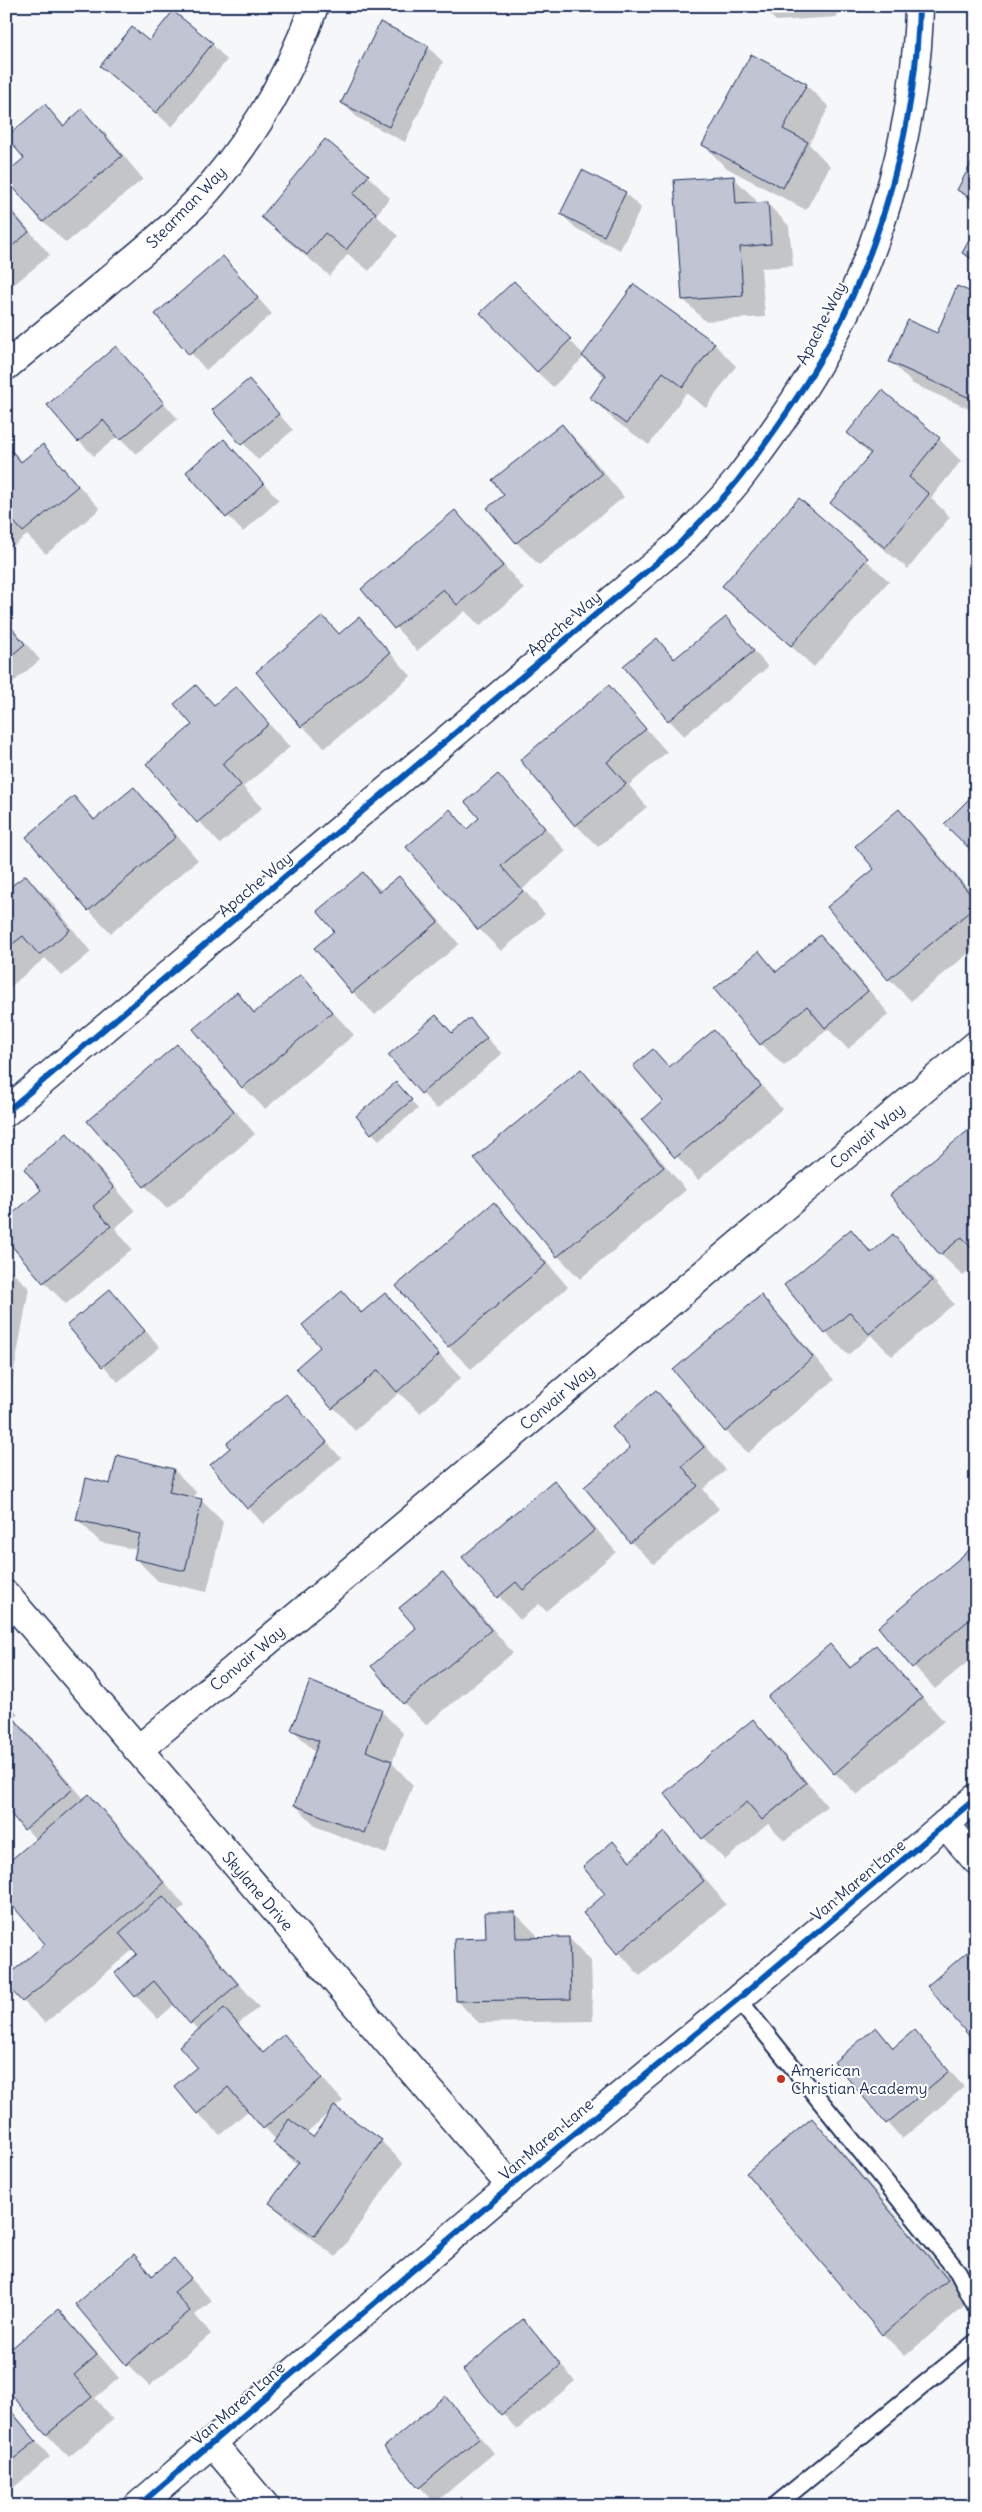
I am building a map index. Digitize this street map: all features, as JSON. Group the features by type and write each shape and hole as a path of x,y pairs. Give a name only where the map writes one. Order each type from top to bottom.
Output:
{"street":[{"name":"Stearman Way","path":"6,366 170,228 211,187 246,142 276,93 303,38 314,6"},
{"name":"Apache Way","path":"6,1112 679,544 737,482 786,415 829,344 864,268 890,189 908,108 919,6"},
{"name":"Convair Way","path":"138,1750 976,1045"},
{"name":"Skylane Drive","path":"6,1595 511,2186"},
{"name":"Van Maren Lane","path":"138,2506 511,2186 738,1999 976,1798"},
{"path":"945,1824 976,1860"},
{"path":"212,2443 265,2506"}],"lane":[{"path":"738,1999 958,2272 976,2306"},
{"path":"775,2506 976,2342"}],"building":[{"path":"173,11 213,43 156,113 100,66 132,27 149,41"},
{"path":"380,22 429,46 389,127 341,103"},
{"path":"751,54 807,84 783,129 808,142 783,188 702,145"},
{"path":"45,104 63,126 82,109 122,156 43,222 6,179 6,173 24,158 6,137"},
{"path":"325,139 369,175 353,194 376,213 346,250 325,233 307,255 261,217"},
{"path":"974,158 976,159 976,201 957,190"},
{"path":"582,170 626,192 604,236 560,214"},
{"path":"734,176 736,204 768,202 771,244 740,247 743,296 682,300 674,180"},
{"path":"6,206 29,232 6,251"},
{"path":"976,228 976,261 962,253"},
{"path":"223,256 258,298 189,355 155,314"},
{"path":"514,281 571,339 537,372 480,313"},
{"path":"634,284 715,343 683,387 663,372 626,424 590,398 606,375 582,356"},
{"path":"957,286 976,294 976,386 970,398 889,362 908,320 937,333"},
{"path":"116,346 164,403 120,440 103,420 78,442 47,405"},
{"path":"249,379 279,414 241,445 212,410"},
{"path":"882,390 940,438 909,477 929,494 885,548 830,503 871,453 847,433"},
{"path":"562,424 602,474 516,543 487,508 504,495 492,480"},
{"path":"224,439 264,484 226,518 186,472"},
{"path":"6,444 21,462 43,444 78,486 23,532 6,513"},
{"path":"799,498 868,558 791,646 722,586"},
{"path":"455,510 503,566 457,605 443,589 394,629 361,589"},
{"path":"323,616 339,634 359,617 390,653 301,727 256,672"},
{"path":"726,617 754,651 668,721 623,666 657,638 674,659"},
{"path":"6,621 25,644 6,660"},
{"path":"196,685 214,705 236,686 269,724 222,764 241,785 197,823 146,764 192,725 174,704"},
{"path":"609,685 646,729 607,762 626,784 575,826 520,760"},
{"path":"498,774 545,828 501,866 523,891 478,930 406,847 450,809 467,829 479,818 465,802"},
{"path":"134,787 176,837 88,911 26,837 74,796 94,820"},
{"path":"976,792 976,855 944,824"},
{"path":"899,809 976,901 976,906 888,980 827,907 874,869 855,846"},
{"path":"363,872 379,892 399,876 438,922 352,993 314,948 334,931 317,911"},
{"path":"26,875 70,930 39,955 23,936 6,949 6,890"},
{"path":"820,935 868,991 825,1028 807,1006 760,1045 714,989 759,951 776,972"},
{"path":"301,974 332,1012 242,1088 193,1029 237,992 254,1013"},
{"path":"436,1015 452,1033 470,1018 487,1038 421,1094 388,1055"},
{"path":"714,1030 761,1086 675,1158 642,1120 663,1101 633,1066 653,1049 669,1067"},
{"path":"177,1044 234,1111 144,1187 87,1121"},
{"path":"581,1069 664,1167 557,1257 474,1158"},
{"path":"396,1082 412,1100 371,1134 356,1116"},
{"path":"976,1124 976,1254 962,1237 940,1255 890,1195"},
{"path":"67,1133 114,1188 93,1206 111,1226 43,1283 6,1239 6,1219 41,1190 24,1169"},
{"path":"494,1202 546,1264 448,1347 396,1286"},
{"path":"851,1229 871,1253 893,1234 932,1281 869,1334 850,1312 825,1334 784,1285"},
{"path":"110,1289 145,1331 102,1367 67,1325"},
{"path":"342,1291 361,1313 385,1293 439,1355 397,1392 378,1370 332,1409 296,1368 320,1347 302,1325"},
{"path":"761,1295 813,1357 725,1432 673,1370"},
{"path":"656,1390 704,1447 682,1466 698,1486 630,1543 584,1487 630,1448 612,1427"},
{"path":"286,1394 327,1442 247,1509 210,1465 230,1448 227,1443"},
{"path":"117,1455 174,1469 169,1492 202,1499 185,1571 134,1559 140,1534 76,1520 86,1478 110,1484"},
{"path":"554,1480 595,1530 523,1590 516,1582 497,1598 462,1557"},
{"path":"974,1546 976,1628 969,1620 912,1668 878,1627"},
{"path":"443,1572 491,1630 403,1704 371,1666 416,1628 399,1608"},
{"path":"830,1644 850,1668 876,1645 922,1698 834,1774 768,1697"},
{"path":"310,1681 382,1710 366,1751 392,1761 364,1833 294,1805 319,1741 291,1730"},
{"path":"6,1709 73,1789 24,1830 6,1808"},
{"path":"753,1719 806,1783 762,1820 747,1802 702,1839 664,1793"},
{"path":"89,1794 164,1883 22,2002 6,1984 6,1977 45,1944 6,1898 6,1864"},
{"path":"664,1832 704,1881 617,1954 583,1913 605,1894 583,1867 613,1841 630,1861"},
{"path":"163,1896 238,1984 190,2024 154,1981 135,1997 115,1973 137,1954 119,1933"},
{"path":"485,1912 515,1912 516,1938 569,1937 571,1999 456,2001 454,1939 486,1938"},
{"path":"967,1952 976,1962 976,2044 927,1986"},
{"path":"224,2008 263,2053 284,2034 322,2078 263,2129 228,2087 197,2114 174,2086 197,2067 179,2046"},
{"path":"876,2027 893,2048 914,2030 949,2071 886,2124 834,2062"},
{"path":"334,2106 382,2140 314,2236 269,2203 299,2162 273,2143 289,2119 313,2137"},
{"path":"812,2118 948,2280 882,2335 746,2173"},
{"path":"134,2254 152,2276 174,2258 191,2278 174,2292 190,2311 126,2365 75,2304"},
{"path":"58,2309 97,2355 74,2375 92,2397 46,2435 6,2388 6,2340 12,2348"},
{"path":"523,2319 561,2365 501,2415 463,2370"},
{"path":"445,2396 480,2437 419,2488 384,2447"},
{"path":"6,2405 36,2441 6,2465"}],"cycle path":[{"path":"6,1112 679,544 731,488 774,431 808,379 829,344 865,266 880,224 904,137 912,93 919,6"},
{"path":"138,2506 511,2186 738,1999 976,1798"}],"place":[{"name":"American Christian Academy","path":"781,2079"}]}
